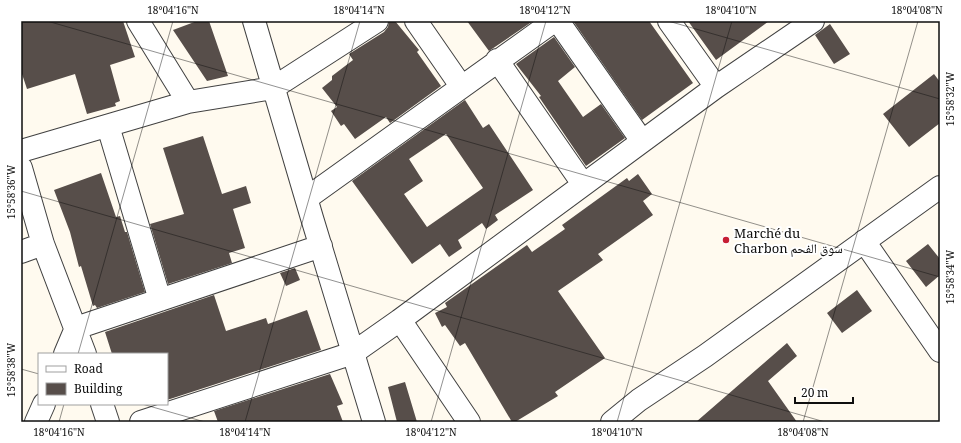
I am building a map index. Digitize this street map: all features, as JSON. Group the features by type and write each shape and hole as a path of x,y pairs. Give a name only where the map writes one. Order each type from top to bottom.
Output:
{"street":[{"path":"138,21 188,102"},
{"path":"254,21 374,422"},
{"path":"21,151 188,102 273,88 377,21"},
{"path":"416,21 461,86"},
{"path":"309,208 461,86 554,21"},
{"path":"558,21 642,141"},
{"path":"669,21 716,87"},
{"path":"141,422 353,353 716,87 813,21"},
{"path":"497,60 582,184"},
{"path":"108,126 160,300"},
{"path":"21,168 43,244 85,353"},
{"path":"612,422 639,400 705,356 940,187"},
{"path":"864,241 940,350"},
{"path":"21,252 43,244"},
{"path":"65,353 76,328 321,246"},
{"path":"400,320 469,422"},
{"path":"36,422 44,405"},
{"path":"102,405 108,422"}],"building":[{"path":"21,21 123,21 135,57 110,65 120,101 115,103 116,106 87,114 75,74 27,89 21,71"},
{"path":"197,21 209,21 228,76 207,81 173,30"},
{"path":"389,21 395,21 419,50 417,52 441,86 390,123 386,117 355,139 344,124 341,126 331,111 337,107 322,88 332,80 332,76 353,60 349,54 384,32 388,27"},
{"path":"467,21 533,21 489,51"},
{"path":"573,21 649,21 693,83 642,120"},
{"path":"688,21 769,21 716,60"},
{"path":"830,24 850,54 834,64 815,35"},
{"path":"554,37 575,67 558,81 583,117 601,104 625,138 586,166 539,97 541,96 516,64"},
{"path":"934,74 940,82 940,123 909,147 883,114"},
{"path":"465,100 483,128 489,124 533,190 495,215 498,220 486,229 482,223 458,240 462,248 449,257 440,244 412,264 352,181","holes":["446,134 483,188 427,227 404,194 423,181 409,159"]},
{"path":"203,136 222,194 246,186 251,203 233,209 245,248 229,253 232,263 168,284 150,224 184,214 163,148"},
{"path":"101,173 116,217 120,216 125,232 127,232 145,292 97,308 95,305 93,306 81,266 79,267 70,232 54,190"},
{"path":"638,174 652,194 643,201 653,215 598,254 603,260 558,291 605,358 555,392 558,396 515,422 512,422 465,343 460,346 445,325 442,327 435,313 447,307 445,303 527,245 532,252 565,229 562,225 627,178 629,181"},
{"path":"928,244 940,259 940,275 926,287 906,261"},
{"path":"295,268 300,280 286,286 280,273"},
{"path":"857,290 872,311 842,333 827,313"},
{"path":"214,295 226,331 266,318 268,324 307,310 321,350 168,400 168,353 112,353 105,332"},
{"path":"787,343 797,356 768,381 797,422 696,422"},
{"path":"330,374 343,404 337,406 343,422 218,422 214,411"},
{"path":"405,382 417,422 397,422 388,387"}],"place":[{"name":"Marché du Charbon سوق الفحم","path":"726,240"}]}
